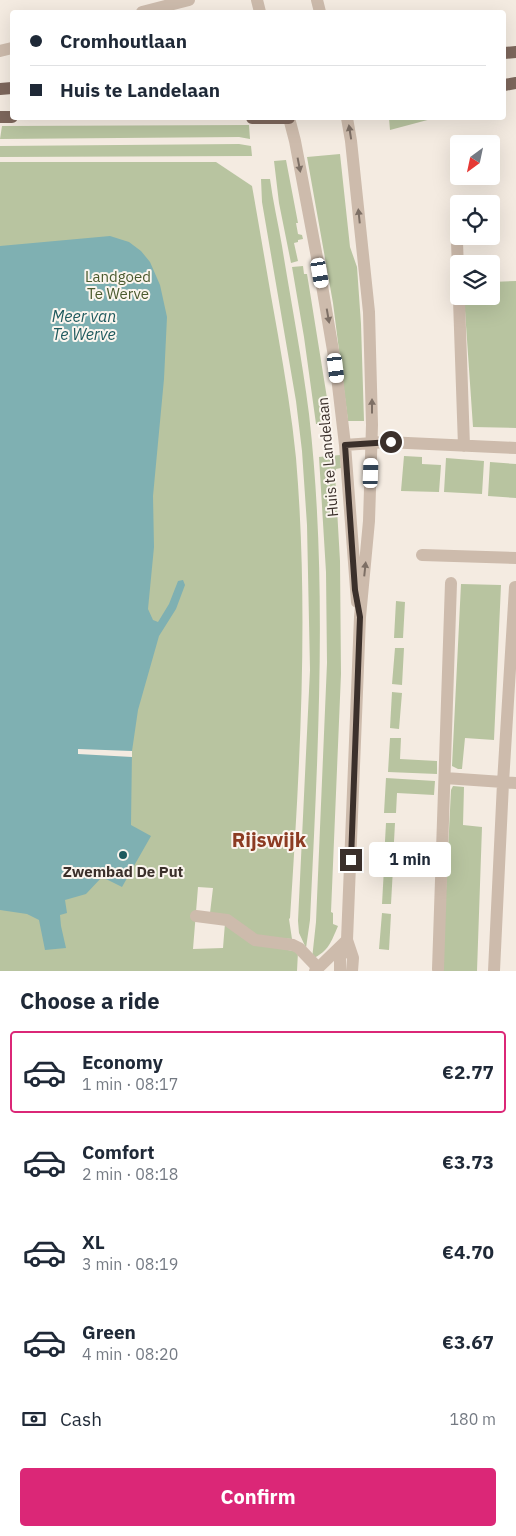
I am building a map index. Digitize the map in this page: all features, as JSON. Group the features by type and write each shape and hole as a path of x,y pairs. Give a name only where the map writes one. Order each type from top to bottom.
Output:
{"street":[{"path":"150,10 189,0"},
{"name":"Huis te Landelaan","path":"290,120 329,323 345,445 355,590 360,617"},
{"name":"Huis te Landelaan","path":"347,120 369,312 372,372 372,442 368,540 360,617 348,940 353,958 352,971"},
{"path":"457,245 464,446"},
{"path":"345,445 372,442 516,448"},
{"path":"422,555 516,558"},
{"path":"438,969 446,778 451,583"},
{"path":"494,971 515,587"},
{"path":"446,778 516,783"},
{"path":"196,916 226,920 255,940 293,945 300,948 316,969 348,940"},
{"name":"Huis te Landelaan","path":"340,971 340,958 348,940"}],"green space":[{"path":"389,120 428,120 390,130"},
{"path":"249,125 250,139 239,137 0,139 2,126"},
{"path":"239,144 251,146 252,156 0,157 0,146"},
{"path":"340,154 350,247 357,267 364,421 348,421 333,303 307,157"},
{"path":"286,160 298,223 296,223 298,234 302,235 303,239 294,243 298,261 291,263 279,203 274,161"},
{"name":"Landgoed Te Werve","path":"0,162 216,162 252,186 281,350 296,458 300,516 302,688 289,919 292,939 260,937 210,913 213,888 198,887 193,949 223,948 225,923 263,945 298,952 297,971 0,971"},
{"path":"261,179 270,179 303,372 315,477 320,603 320,667 310,920 306,948 299,933 298,921 310,670 307,525 302,451 296,401 262,202"},
{"path":"303,266 304,274 307,274 331,423 316,424 292,267"},
{"path":"516,281 516,428 473,427 465,305 500,305 500,282"},
{"path":"340,455 341,468 336,469 335,474 340,561 341,674 331,912 333,913 333,924 338,926 326,949 312,959 316,922 327,663 326,572 319,457"},
{"path":"404,456 422,457 422,464 441,465 439,492 401,491"},
{"path":"446,458 484,461 482,494 444,492"},
{"path":"490,462 516,464 516,498 488,496"},
{"path":"461,584 501,585 494,740 465,738 462,769 458,769 452,766"},
{"path":"396,601 405,602 403,638 394,638"},
{"path":"395,648 404,648 402,685 392,684"},
{"path":"392,692 402,693 399,729 390,728"},
{"path":"390,738 401,738 400,759 437,761 437,774 388,772"},
{"path":"386,778 435,781 434,795 397,793 396,813 384,813"},
{"path":"453,786 464,787 463,825 482,827 477,971 442,971 451,790"},
{"path":"386,823 395,823 393,860 384,859"},
{"path":"384,868 393,868 391,904 382,904"},
{"path":"382,913 391,914 389,950 379,949"}],"water":[{"name":"Meer van Te Werve","path":"110,236 129,242 141,251 150,262 160,285 167,317 164,379 153,496 154,547 148,609 153,620 158,622 169,604 178,581 183,580 185,585 176,609 159,636 138,710 132,751 131,825 151,836 122,887 102,877 86,894 65,900 67,913 60,915 66,948 45,950 39,920 27,914 0,910 0,246"}],"pier":[{"path":"78,749 132,751 132,757 78,754"}],"place":[{"name":"Zwembad De Put","path":"123,855"}],"district":[{"name":"Rijswijk","path":"269,840"}],"route":[{"path":"351,860 360,617 355,590 345,445 391,442"}]}
